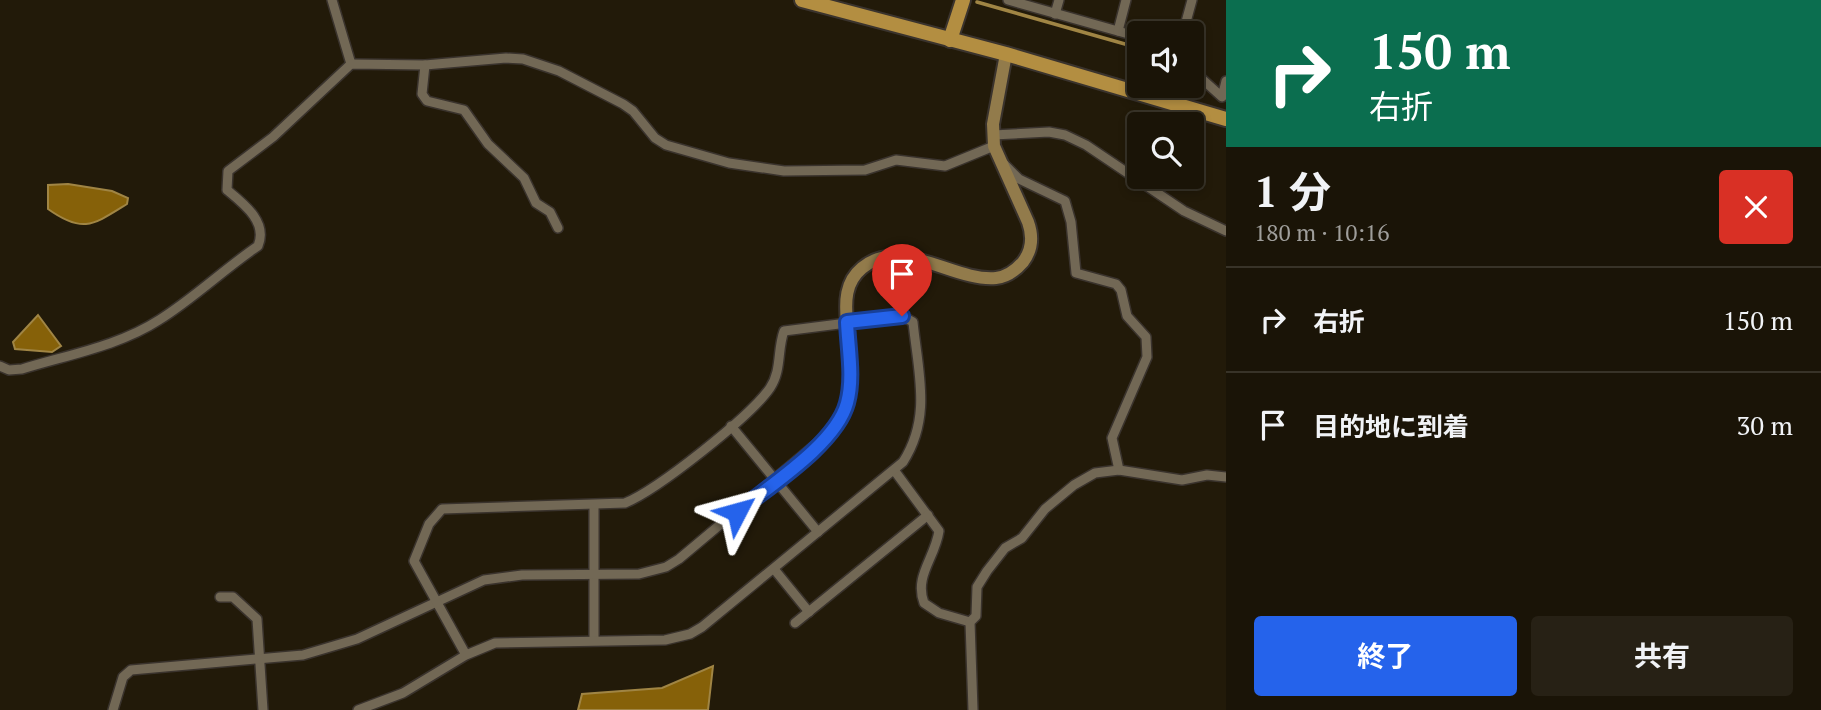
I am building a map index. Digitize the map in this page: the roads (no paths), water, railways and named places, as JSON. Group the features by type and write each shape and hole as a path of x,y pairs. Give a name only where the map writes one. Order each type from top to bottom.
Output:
{"main road":[{"path":"802,0 1006,54 1226,119"},
{"path":"950,40 963,0"}],"street":[{"path":"331,0 351,64"},
{"path":"1008,0 1127,34"},
{"path":"1055,14 1059,0"},
{"path":"1118,31 1126,0"},
{"path":"1186,21 1192,0"},
{"path":"113,710 115,697 127,671 303,654 342,645 464,587 505,576 639,574 666,567 823,441 847,406 850,379 845,306 851,279 867,264 879,258 906,257 987,278 1005,276 1027,256 1032,234 999,162 993,141 1006,54"},
{"path":"0,366 9,370 22,369 138,331 159,320 258,246 262,235 261,227 244,205 227,190 228,171 273,137 351,64 425,65 506,58 523,60 559,71 624,104 655,138 666,145 729,163 784,171 865,170 896,160 945,166 993,141 1049,132 1065,135 1086,145 1184,211 1226,231"},
{"path":"425,65 422,94 427,101 464,110 488,144 524,178 536,203 550,212 558,228"},
{"path":"1204,81 1222,97 1226,81"},
{"path":"999,162 1008,166 1019,179 1065,201 1072,222 1076,273 1116,284 1121,290 1127,316 1146,337 1147,357 1112,438 1119,470"},
{"path":"358,710 403,693 466,655 495,643 665,640 690,634 894,470 912,448 922,413 913,322 902,316 784,331 779,364 771,387 731,426 648,493 625,503 442,509 429,524 414,561 466,655"},
{"path":"731,426 818,532"},
{"path":"894,470 939,531 933,556 922,575 920,585 924,603 939,613 970,622"},
{"path":"973,710 970,622 976,616 977,587 1005,548 1022,538 1045,509 1074,485 1095,473 1119,470 1182,480 1207,475 1226,477"},
{"path":"594,506 594,640"},
{"path":"795,623 928,514"},
{"path":"774,569 809,612"},
{"path":"219,597 233,597 257,618 263,710"}],"waterway":[{"path":"977,2 1127,45"}]}
